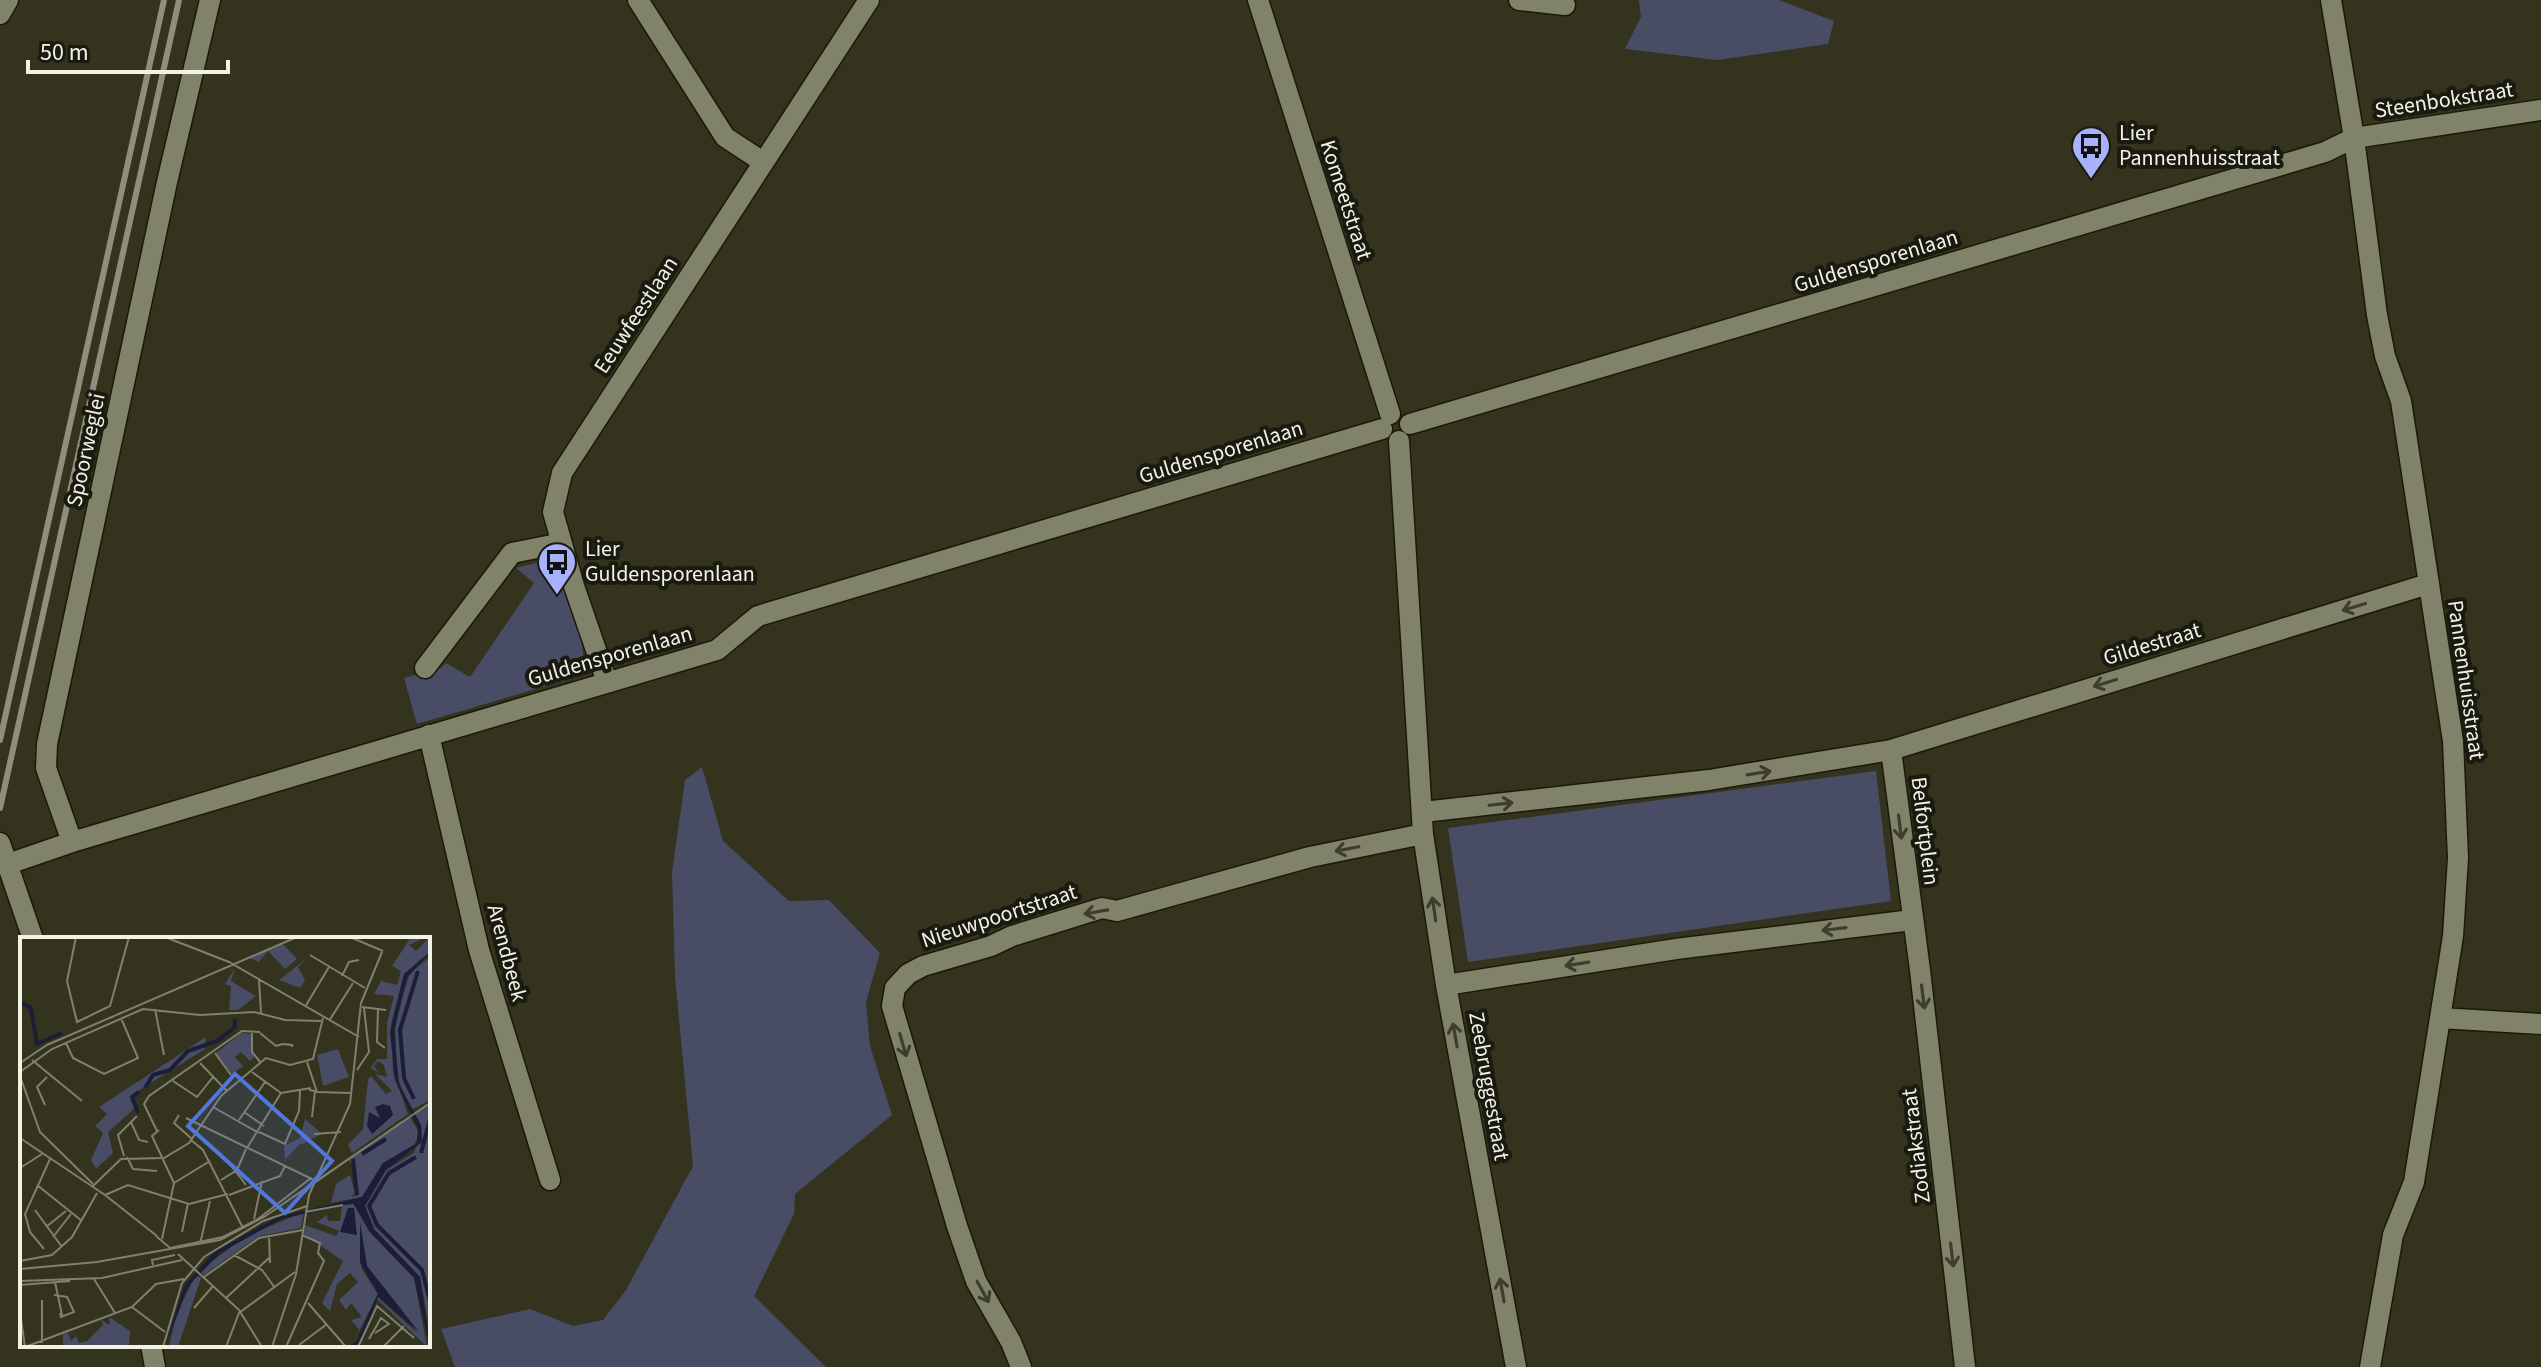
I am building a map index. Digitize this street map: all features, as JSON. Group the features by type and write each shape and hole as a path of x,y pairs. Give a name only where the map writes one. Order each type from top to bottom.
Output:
{"street":[{"path":"0,14 8,0"},
{"name":"Spoorweglei","path":"72,842 46,768 47,744 167,182 210,0"},
{"path":"638,0 725,137 763,162"},
{"name":"Eeuwfeestlaan","path":"607,682 553,512 562,473 869,0"},
{"name":"Komeetstraat","path":"1258,0 1395,427 1423,812"},
{"path":"1519,0 1565,5"},
{"name":"Pannenhuisstraat","path":"2331,0 2354,138 2377,315 2385,356 2401,401 2453,741 2457,798 2458,858 2453,936 2414,1182 2393,1235 2370,1367"},
{"name":"Steenbokstraat","path":"2354,138 2541,110"},
{"name":"Guldensporenlaan","path":"72,842 717,650 758,616 2325,152 2354,138"},
{"path":"425,668 512,553 562,543"},
{"name":"Gildestraat","path":"1891,750 2428,584"},
{"name":"Arendbeek","path":"429,735 479,950 550,1180"},
{"name":"Belfortplein","path":"1423,812 1694,782 1891,750 1912,920"},
{"name":"Zeebruggestraat","path":"1423,812 1423,834 1446,985 1516,1367"},
{"name":"Nieuwpoortstraat","path":"1021,1367 1011,1342 976,1281 957,1226 892,1006 895,988 908,974 923,966 1102,908 1117,911 1310,857 1423,834"},
{"path":"8,864 72,842"},
{"path":"0,843 32,937"},
{"path":"1446,985 1676,949 1912,920"},
{"name":"Zodiakstraat","path":"1912,920 1965,1367"},
{"path":"2440,1018 2541,1024"},
{"path":"151,1347 155,1367"}],"shaded area":[{"path":"1639,0 1779,0 1834,21 1828,44 1717,60 1625,49 1641,17"},
{"path":"548,560 558,569 581,638 583,657 570,679 417,724 404,678 441,668 446,663 470,677 534,583 516,568"},
{"path":"702,767 723,841 789,901 829,900 880,953 866,1002 870,1046 892,1115 795,1194 794,1214 754,1296 826,1367 455,1367 441,1329 530,1309 573,1326 603,1320 626,1290 693,1166 675,977 672,872 685,780"},
{"path":"1876,771 1891,901 1468,962 1448,828"}],"railway":[{"path":"0,740 164,0"},
{"path":"0,808 179,0"}],"place":[{"name":"Lier Pannenhuisstraat","path":"2091,180"},
{"name":"Lier Guldensporenlaan","path":"557,596"}]}
